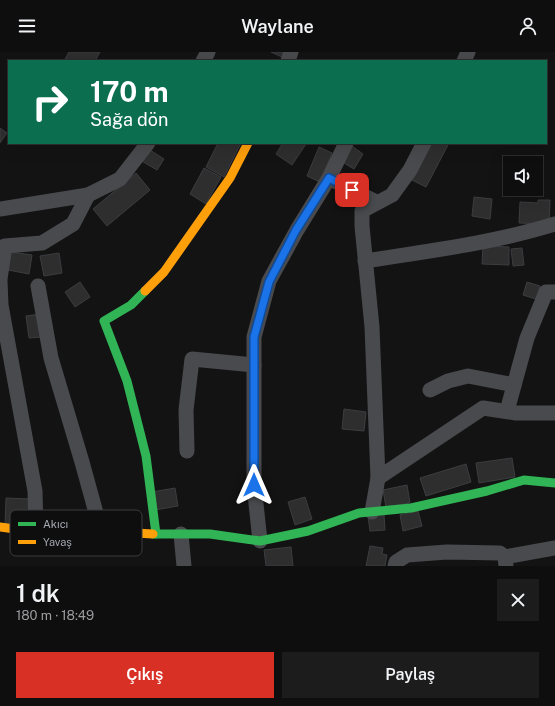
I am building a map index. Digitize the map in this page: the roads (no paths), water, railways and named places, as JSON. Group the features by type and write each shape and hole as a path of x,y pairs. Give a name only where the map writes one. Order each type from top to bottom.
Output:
{"street":[{"path":"0,209 88,195 120,178 147,144"},
{"path":"156,534 146,456 127,381 104,321 131,305 164,272 230,178 247,144"},
{"path":"260,541 254,485 254,337 269,282 296,230 329,178 346,144"},
{"path":"372,512 378,478 374,422 372,327 365,261 362,211 376,202 392,195 410,170 423,144"},
{"path":"329,178 376,202"},
{"path":"35,510 35,491 1,305 0,280 5,246 42,243 73,224 88,195"},
{"path":"365,261 453,248 534,231 555,224"},
{"path":"38,286 51,358 95,510"},
{"path":"507,411 527,338 546,292 555,292"},
{"path":"188,451 186,410 192,359 254,365"},
{"path":"430,390 448,381 468,376 514,385"},
{"path":"378,478 483,408 516,413 555,413"},
{"path":"142,533 210,534 260,541 308,531 359,513 411,508 487,491 524,480 555,483"},
{"path":"0,527 10,528"},
{"path":"181,534 184,566"},
{"path":"395,566 396,562 407,555 447,552 500,553 505,561 555,548"}]}
